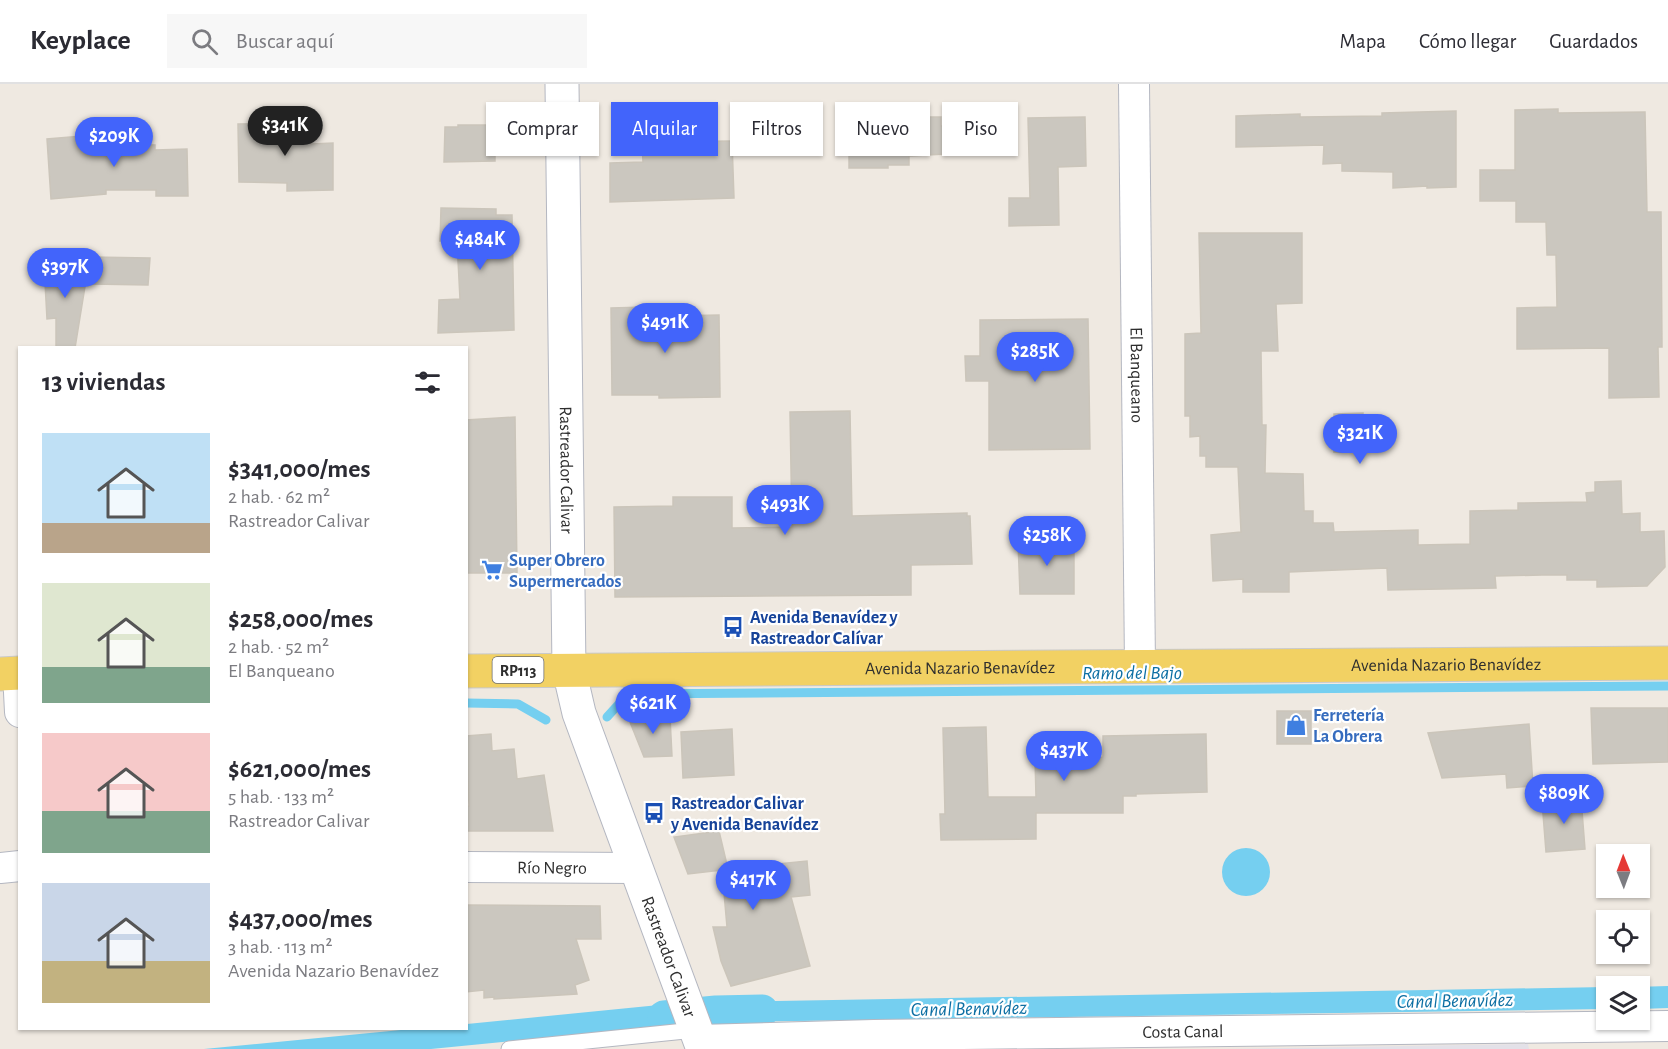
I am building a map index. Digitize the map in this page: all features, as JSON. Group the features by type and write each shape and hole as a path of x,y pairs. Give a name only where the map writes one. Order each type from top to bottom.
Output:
{"main road":[{"name":"Rastreador Calivar","path":"562,84 569,670 579,713 695,1029"},
{"name":"Avenida Nazario Benavídez","path":"468,671 1668,663"}],"street":[{"name":"El Banqueano","path":"1134,84 1140,667"},
{"path":"12,673 18,702"},
{"path":"0,868 18,866"},
{"name":"Río Negro","path":"468,867 635,868"},
{"name":"Costa Canal","path":"695,1029 862,1035 1668,1026"}],"lane":[{"name":"Costa Canal","path":"510,1049 695,1029"}],"shaded area":[{"path":"1528,1044 1529,1049 1222,1049"}],"water":[{"path":"1241,848 1251,848 1266,858 1270,872 1269,881 1260,892 1251,896 1241,896 1226,886 1222,877 1222,867 1232,852"},
{"path":"1668,986 1668,1008 1650,1009 1650,987"},
{"path":"1596,987 1596,1009 720,1022 712,1002"},
{"path":"669,1004 676,1025 431,1049 204,1049 401,1030 468,1030 468,1024"}],"building":[{"path":"1558,109 1558,113 1645,112 1647,212 1661,212 1662,347 1658,347 1659,397 1609,398 1609,348 1517,349 1517,308 1557,307 1556,255 1547,255 1546,222 1516,222 1516,201 1480,201 1480,170 1515,170 1515,110"},
{"path":"1456,111 1456,187 1393,188 1393,172 1342,171 1342,163 1323,164 1324,145 1236,147 1236,116 1300,114 1300,117 1382,116 1382,113"},
{"path":"930,117 941,117 942,154 930,155"},
{"path":"1085,117 1086,166 1058,167 1059,225 1009,226 1009,198 1030,198 1028,118"},
{"path":"310,123 311,144 333,143 333,190 287,191 287,183 239,182 238,124"},
{"path":"458,125 486,125 486,156 495,156 495,161 444,162 445,127 458,127"},
{"path":"94,135 95,144 155,145 155,150 187,149 188,196 156,196 156,190 106,190 106,194 51,199 47,139"},
{"path":"718,141 730,141 734,198 610,202 610,163 643,162 643,156 718,156"},
{"path":"849,156 909,156 909,165 888,165 888,168 849,168"},
{"path":"441,208 496,209 496,215 512,215 514,330 438,333 439,300 460,299 457,241 440,241"},
{"path":"1199,233 1302,233 1302,303 1276,304 1278,351 1261,351 1262,425 1266,425 1265,473 1303,474 1304,511 1313,511 1313,523 1333,523 1334,532 1418,530 1418,545 1470,544 1470,511 1518,510 1518,503 1587,502 1586,493 1595,492 1595,482 1621,481 1622,514 1640,513 1640,532 1664,531 1665,567 1647,586 1597,587 1597,580 1567,580 1567,575 1542,575 1495,576 1496,588 1388,590 1387,568 1289,572 1289,592 1243,592 1243,579 1213,581 1211,535 1241,532 1238,467 1206,467 1206,456 1200,456 1200,436 1190,437 1190,416 1185,416 1185,334 1201,333"},
{"path":"91,257 150,258 148,285 91,284"},
{"path":"89,262 75,346 56,346 56,318 47,319 44,264"},
{"path":"646,307 646,313 670,312 670,316 719,315 720,397 659,398 659,395 612,395 611,308"},
{"path":"1088,319 1090,449 989,450 989,381 966,381 965,356 980,356 980,320"},
{"path":"850,411 852,516 967,513 967,516 970,516 972,564 911,565 911,595 615,597 614,507 673,506 673,497 732,497 732,528 792,527 790,412"},
{"path":"1363,413 1363,452 1334,452 1334,414"},
{"path":"515,417 517,573 468,573 468,420"},
{"path":"1074,540 1074,594 1020,594 1018,541"},
{"path":"1591,708 1668,708 1668,762 1593,764"},
{"path":"1277,711 1311,711 1311,744 1277,744"},
{"path":"628,717 670,717 672,756 644,757"},
{"path":"1529,724 1533,786 1507,788 1506,774 1442,778 1428,733"},
{"path":"986,727 988,797 1036,797 1035,758 1103,757 1103,736 1206,734 1207,792 1123,796 1123,813 1036,813 1036,839 941,840 940,814 945,814 943,728"},
{"path":"732,729 734,775 683,778 681,732"},
{"path":"491,734 492,751 514,749 517,779 544,775 553,831 468,831 468,736"},
{"path":"1581,798 1585,849 1546,852 1542,801"},
{"path":"719,831 728,869 807,861 810,895 791,897 810,966 731,986 721,961 713,927 727,927 722,870 688,874 674,837"},
{"path":"468,905 600,906 601,939 576,939 589,980 575,985 577,994 494,999 494,997 484,998 484,990 468,992"}],"waterway":[{"name":"Ramo del Bajo","path":"607,717 628,694 1668,686"},
{"name":"Ramo del Bajo","path":"468,703 518,704 546,720"},
{"name":"Canal Benavídez","path":"664,1017 716,1012 762,1011"}],"place":[{"name":"Super Obrero Supermercados","path":"492,570"},
{"name":"Avenida Benavídez y Rastreador Calívar","path":"733,627"},
{"name":"Ferretería La Obrera","path":"1296,725"},
{"name":"Rastreador Calivar y Avenida Benavídez","path":"654,813"}]}
